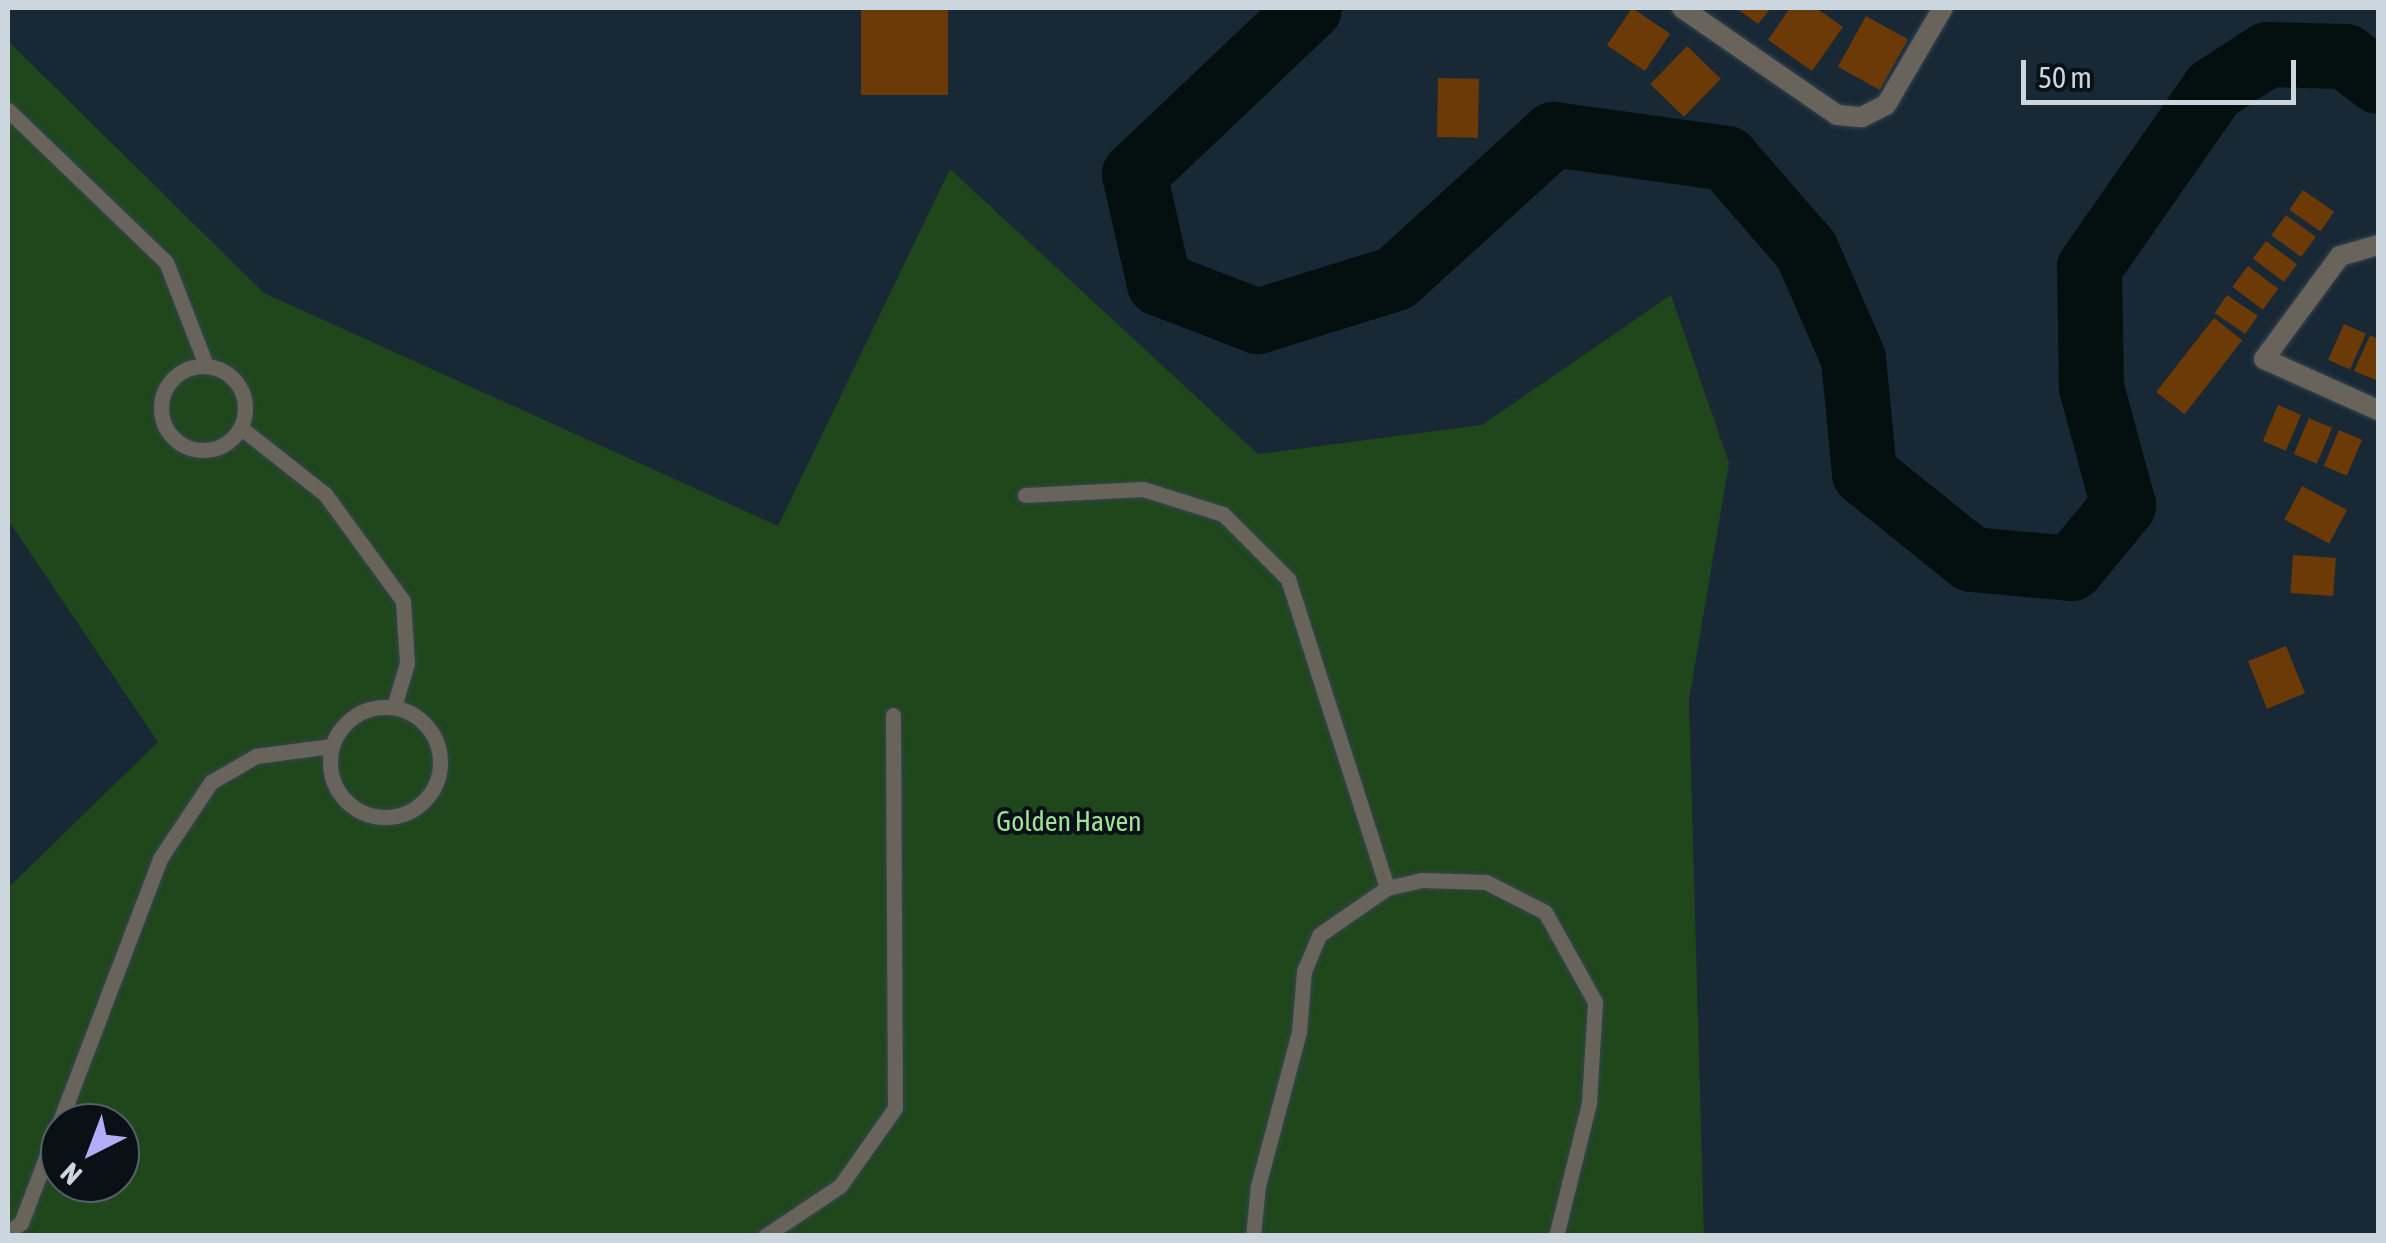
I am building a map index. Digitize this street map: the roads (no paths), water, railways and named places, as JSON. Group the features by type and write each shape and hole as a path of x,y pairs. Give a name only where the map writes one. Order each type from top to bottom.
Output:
{"street":[{"path":"1682,8 1838,115 1862,117 1886,105 1943,8"},
{"path":"2378,245 2340,256 2264,359 2378,410"}],"lane":[{"path":"8,110 166,262 206,364 237,382 246,404 241,428 225,446 200,452 176,442 162,423 160,398 172,377 206,364"},
{"path":"241,428 325,494 403,601 407,663 394,707"},
{"path":"1025,495 1143,489 1223,514 1288,579 1387,888"},
{"path":"394,707 432,732 441,762 433,791 409,813 377,818 347,804 330,777 331,746 348,719 394,707"},
{"path":"766,1236 840,1186 895,1108 893,714"},
{"path":"36,1236 14,1227 161,857 212,782 256,756 331,746"},
{"path":"1254,1236 1258,1186 1299,1032 1304,971 1319,935 1387,888 1422,880 1486,882 1544,912 1595,1002 1590,1103 1556,1236"}],"waterway":[{"path":"1309,8 1134,174 1159,283 1257,321 1395,278 1553,134 1726,158 1806,250 1853,358 1864,473 1971,559 2071,568 2123,505 2091,387 2089,267 2213,89 2267,54 2345,56 2378,81"}],"park label":[{"name":"Golden Haven","path":"1069,821"}]}
